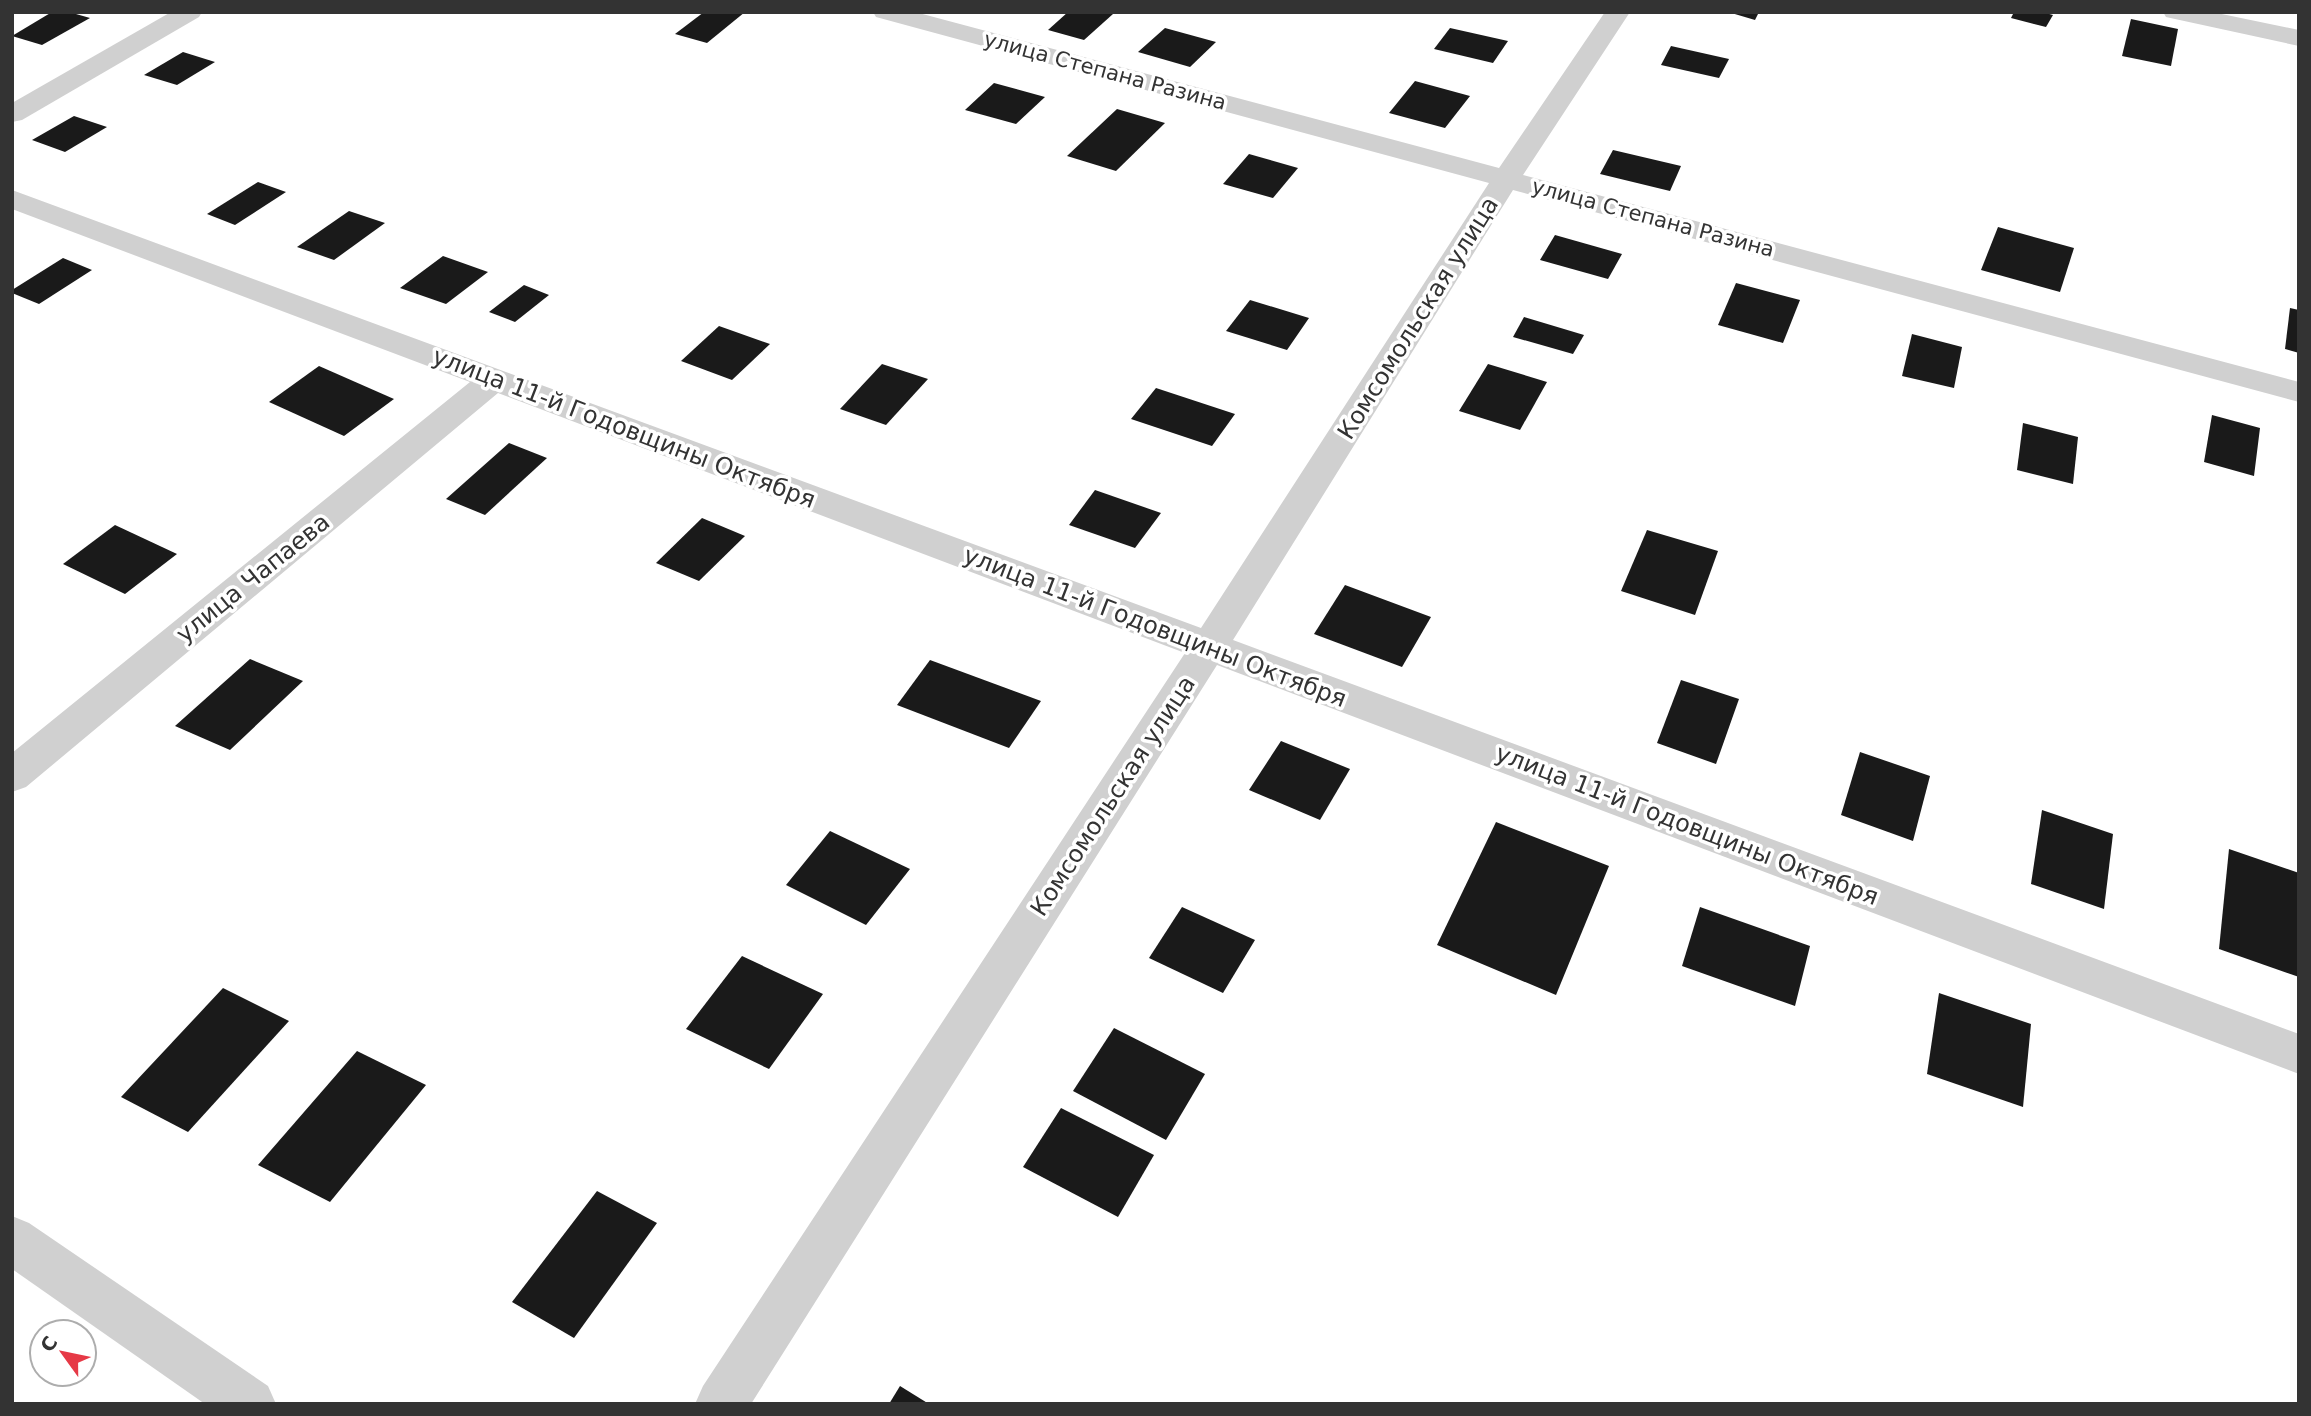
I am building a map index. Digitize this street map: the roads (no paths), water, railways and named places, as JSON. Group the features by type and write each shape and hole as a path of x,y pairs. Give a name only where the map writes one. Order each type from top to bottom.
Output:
{"street":[{"path":"12,114 190,12"},
{"name":"улица Степана Разина","path":"885,12 2299,392"},
{"name":"Комсомольская улица","path":"721,1404 1209,647 1506,179 1618,12"},
{"path":"2175,12 2299,38"},
{"name":"улица 11-й Годовщины Октября","path":"12,199 2299,1054"},
{"name":"улица Чапаева","path":"12,776 494,379"},
{"path":"12,1240 250,1404"}]}
